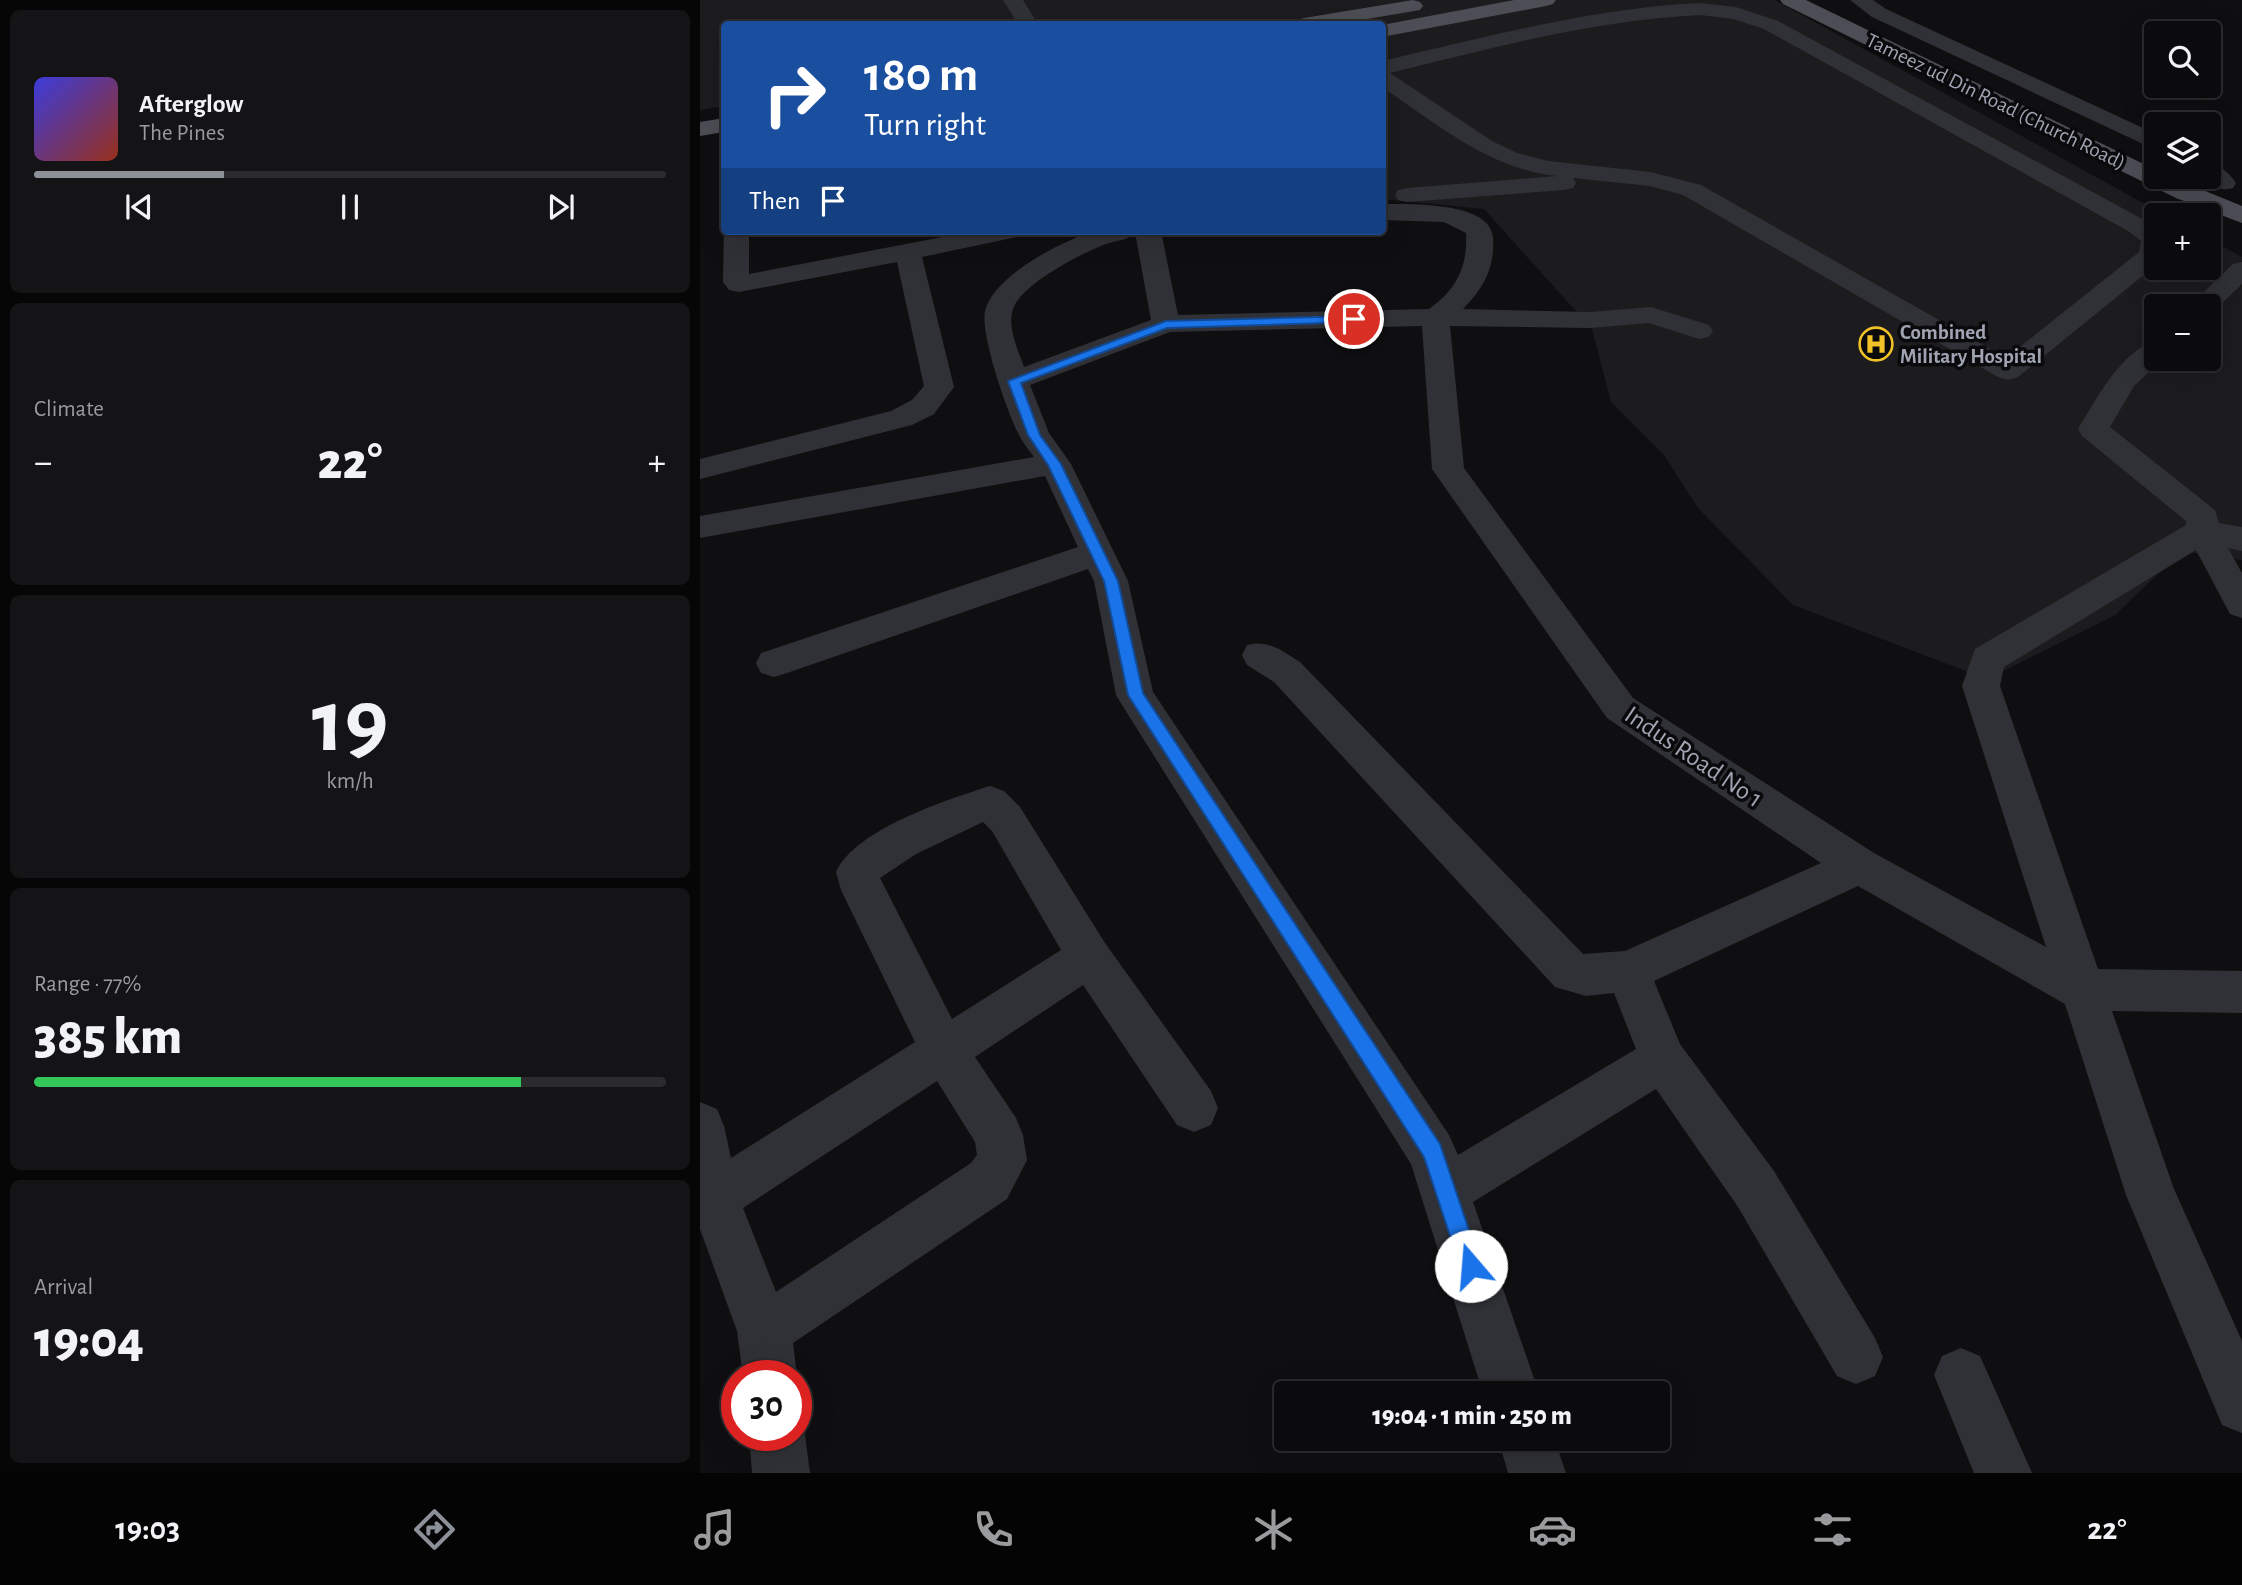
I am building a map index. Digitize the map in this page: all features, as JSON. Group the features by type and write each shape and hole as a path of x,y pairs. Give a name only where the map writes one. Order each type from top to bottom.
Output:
{"main road":[{"path":"1322,21 1445,0"},
{"path":"1386,30 1546,0"},
{"name":"Tameez ud Din Road (Church Road)","path":"1790,0 2185,193 2242,215"},
{"name":"Tameez ud Din Road (Church Road)","path":"1838,0 2144,145"},
{"path":"700,129 721,126"}],"street":[{"path":"1013,0 1026,21"},
{"path":"1860,0 1878,13 2144,137"},
{"path":"1386,67 1571,23 1658,11 1700,9 1736,13 1771,24 2137,226 2154,238 2152,255 2008,370 1692,190 1651,179 1546,168 1509,158 1484,146 1386,80"},
{"path":"1429,193 1470,183 1480,176 1489,168 1484,146"},
{"path":"1386,197 1625,178"},
{"path":"1386,212 1458,218 1472,223 1479,231 1480,248 1471,283 1456,304 1435,317"},
{"path":"736,235 736,282 739,284 992,235"},
{"path":"1110,235 1058,258 1013,286 999,309 998,330 1014,381 1034,435 1055,464 1111,581 1135,695 1432,1152 1507,1381"},
{"path":"1149,235 1166,324"},
{"path":"700,469 901,418 923,407 939,387 908,252"},
{"path":"2216,294 2242,270"},
{"path":"1014,381 1166,324 1435,317 1590,320 1651,315 1699,331"},
{"name":"Indus Road No 1","path":"1435,317 1448,469 1620,708 1859,866 2082,990 2242,992"},
{"path":"2144,361 2122,381 2093,429 2168,487 2222,535 2242,605"},
{"path":"700,527 1055,464"},
{"path":"2222,535 1988,659 1981,686 2151,1195 2242,1405"},
{"path":"774,663 1097,553"},
{"path":"1260,655 1287,672 1571,972 1586,975 1629,971 1859,866"},
{"path":"700,1126 714,1198 767,1353 989,1181 1002,1160 999,1135 943,1050 862,890 857,872 870,859 968,809 990,803 1006,819 1089,957 1194,1108"},
{"path":"714,1198 1089,957"},
{"path":"1629,971 1663,1059 1756,1189 1856,1357"},
{"path":"1446,1190 1663,1059"},
{"path":"1961,1375 2003,1473"},
{"path":"779,1451 781,1473"},
{"path":"1530,1451 1537,1473"}],"shaded area":[{"name":"Combined Military Hospital","path":"700,0 1775,0 2144,203 2144,280 2221,280 2221,246 2242,257 2242,560 2182,551 2115,615 1987,679 1793,605 1698,508 1664,455 1611,402 1592,329 1484,209 1386,199 1386,21 721,21 721,106 700,110"}],"place":[{"name":"Combined Military Hospital","path":"1876,344"}],"route":[{"path":"1354,319 1166,324 1014,381 1034,435 1055,464 1111,581 1135,695 1432,1152 1471,1266"}]}
